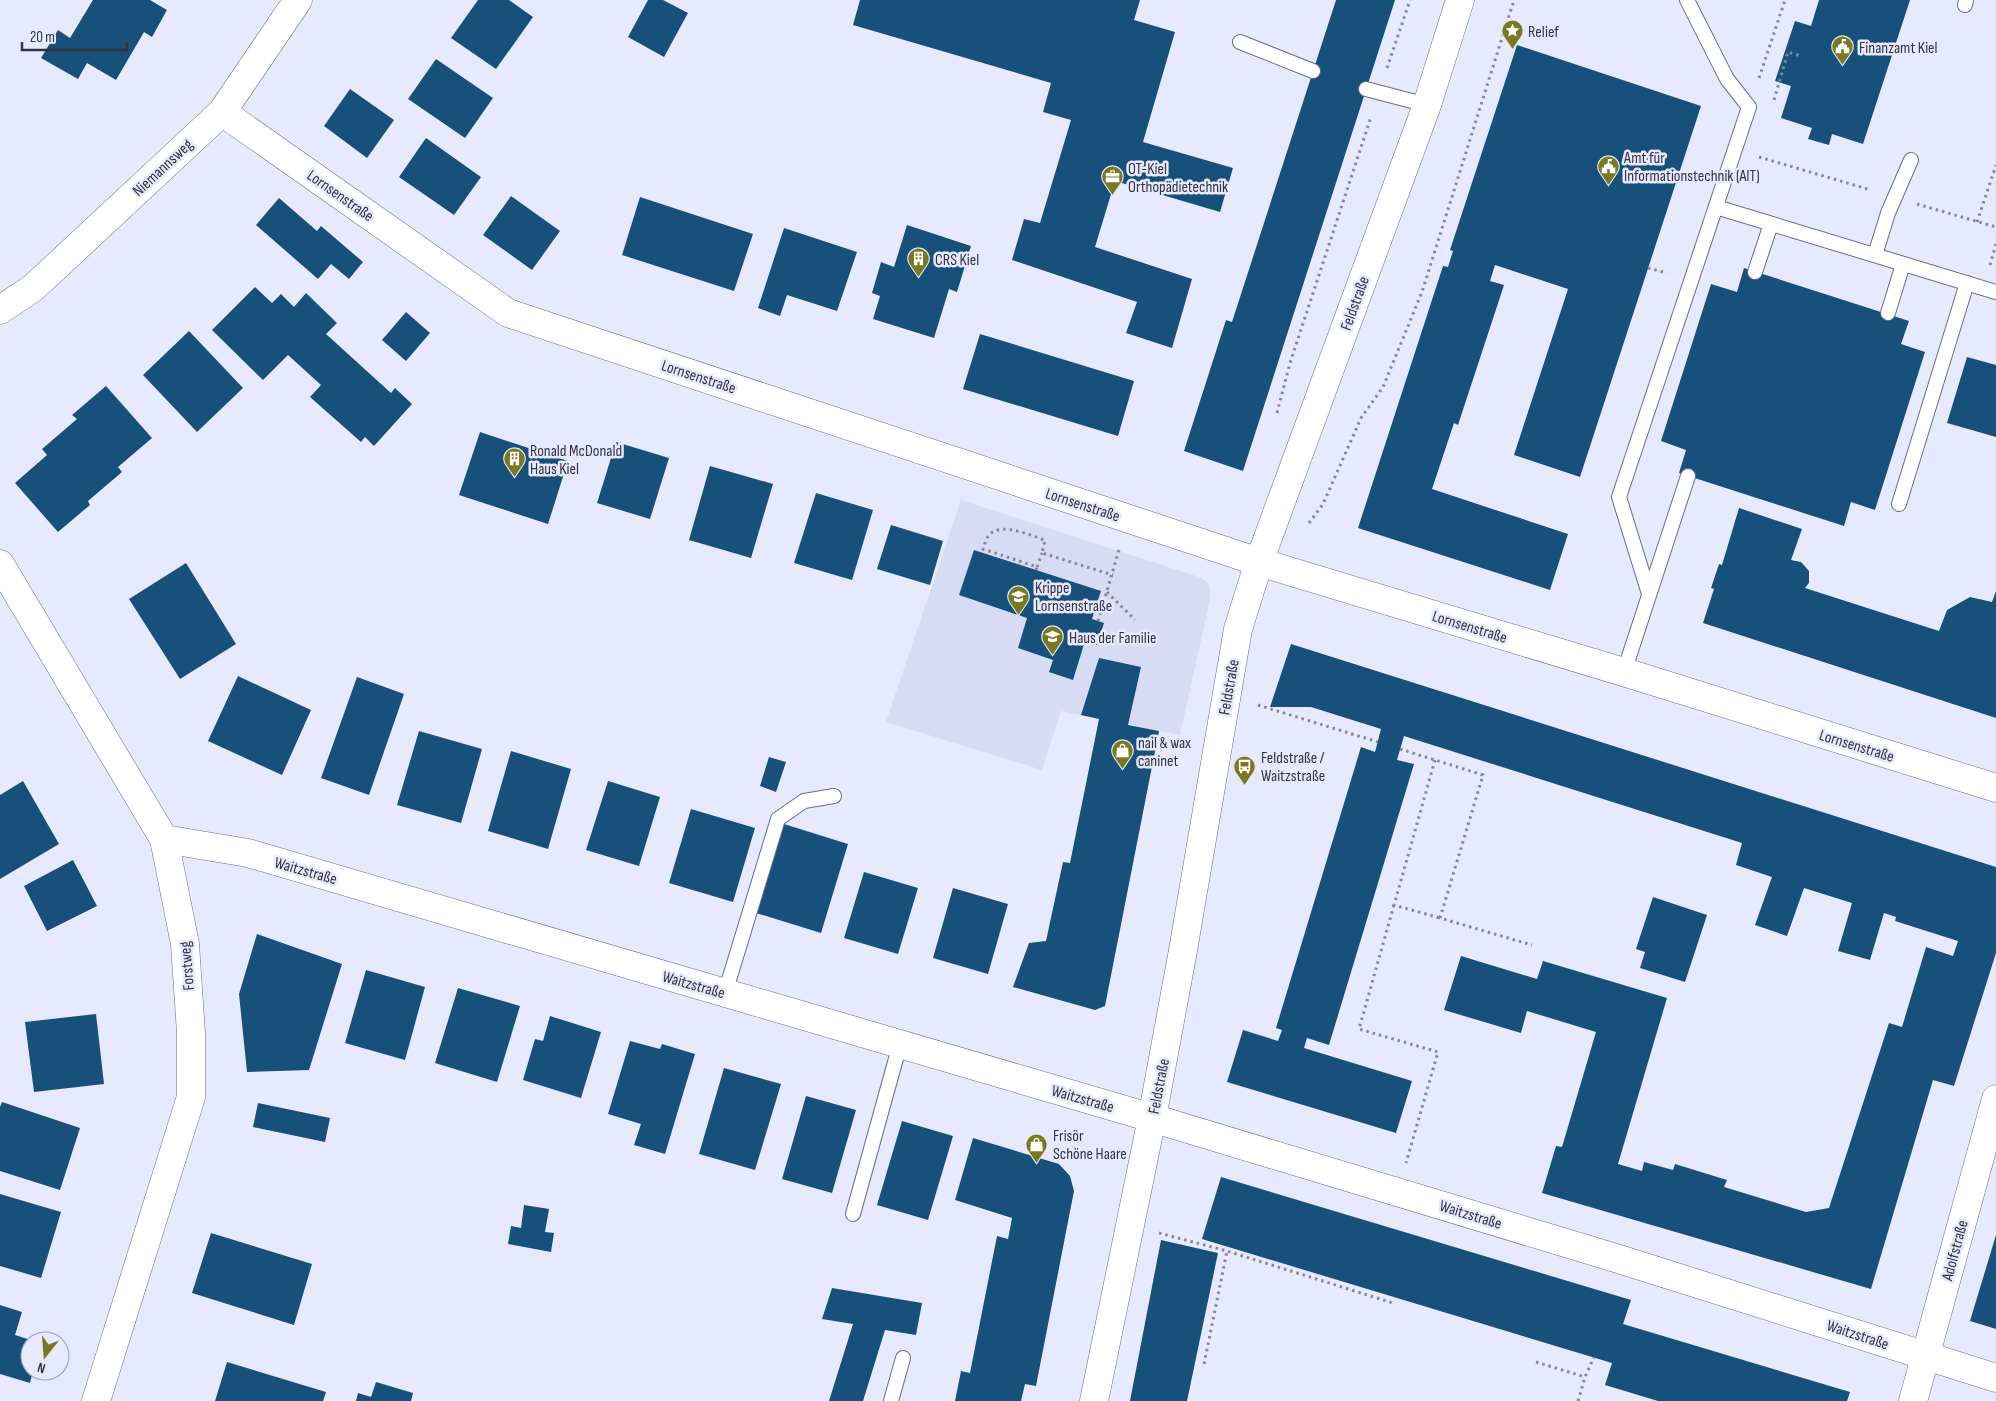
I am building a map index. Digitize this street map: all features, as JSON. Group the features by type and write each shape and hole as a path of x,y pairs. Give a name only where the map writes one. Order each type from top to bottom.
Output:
{"street":[{"name":"Niemannsweg","path":"0,310 33,288 222,112 298,0"},
{"name":"Feldstraße","path":"1094,1401 1152,1118 1238,629 1259,562 1427,105 1460,0"},
{"name":"Lornsenstraße","path":"222,112 508,313 1259,562 1624,672 1996,788"},
{"name":"Forstweg","path":"0,564 164,839 185,944 191,1033 191,1097 96,1401"},
{"name":"Waitzstraße","path":"164,839 248,853 1152,1118 1632,1262 1996,1378"},
{"name":"Adolfstraße","path":"1913,1401 1996,1099"}],"lane":[{"path":"1649,594 1620,497 1749,107 1726,78 1687,0"},
{"path":"1240,42 1313,71"},
{"path":"1373,90 1427,105"},
{"path":"1874,255 1895,198 1912,160"},
{"path":"1716,207 1996,292"},
{"path":"1755,272 1771,224"},
{"path":"1888,313 1904,264"},
{"path":"1899,504 1967,283"},
{"path":"1624,672 1688,476"},
{"path":"725,993 778,819 804,801 834,796"},
{"path":"853,1214 900,1044"},
{"path":"891,1401 903,1358"}],"path":[{"path":"1275,420 1290,363 1373,90 1410,0"},
{"path":"1305,529 1323,504 1361,418 1382,387 1422,292 1514,0"},
{"path":"1749,107 1785,0"},
{"path":"1771,109 1788,52 1801,56"},
{"path":"1757,157 1996,227"},
{"path":"1977,222 1996,165"},
{"path":"1098,621 1129,520"},
{"path":"1007,530 1046,540 1042,553 1036,569 983,549 987,537 992,532 1007,530"},
{"path":"1042,553 1113,576"},
{"path":"1107,592 1135,620"},
{"path":"1226,695 1378,742"},
{"path":"1400,749 1483,775 1440,918"},
{"path":"1398,1192 1438,1052 1358,1029 1435,760"},
{"path":"1394,905 1532,945"},
{"path":"1130,1225 1227,1251 1393,1303"},
{"path":"1204,1364 1227,1251"},
{"path":"1578,1401 1585,1377 1594,1358"},
{"path":"1536,1362 1585,1377"}],"shaded area":[{"name":"Haus der Familie","path":"961,500 1202,578 1208,583 1210,600 1180,735 1061,711 1042,770 886,722"}],"building":[{"path":"93,0 150,0 167,10 152,37 144,32 116,80 87,63 78,79 41,58 58,30 70,38"},
{"path":"478,0 509,0 533,17 496,69 451,38"},
{"path":"648,0 663,0 688,13 664,57 628,37"},
{"path":"860,0 1140,0 1134,20 1175,32 1143,142 1233,168 1220,212 1115,181 1095,247 1192,279 1172,348 1126,333 1137,302 1012,260 1024,219 1040,223 1071,120 1043,112 1051,83 853,25"},
{"path":"1336,0 1395,0 1243,471 1184,451 1226,320 1232,322"},
{"path":"1819,0 1910,0 1863,144 1832,134 1829,145 1808,139 1812,128 1781,118 1791,86 1775,81 1795,21 1811,26"},
{"path":"1517,45 1701,106 1580,477 1514,455 1568,289 1495,265 1490,281 1504,285 1458,425 1454,423 1432,489 1568,534 1550,590 1358,528 1443,266 1448,267 1453,251 1450,250"},
{"path":"436,59 493,98 465,138 408,99"},
{"path":"350,89 394,120 367,158 324,126"},
{"path":"426,138 481,177 454,215 399,177"},
{"path":"511,196 560,231 532,270 483,235"},
{"path":"640,197 753,234 734,291 622,255"},
{"path":"279,198 317,231 321,226 363,262 349,279 331,264 318,279 256,225"},
{"name":"CRS Kiel","path":"907,225 971,246 957,292 949,289 934,338 873,319 880,296 872,293 881,262 894,267"},
{"path":"784,228 857,252 837,311 787,295 780,316 758,308"},
{"path":"1744,268 1909,321 1901,344 1925,352 1875,510 1851,502 1844,526 1679,473 1686,450 1661,441 1711,284 1737,292"},
{"path":"255,287 272,303 281,294 294,307 306,293 337,323 326,334 391,393 395,388 412,404 374,446 365,437 361,442 310,397 321,385 288,355 263,380 212,330"},
{"path":"406,312 430,333 406,361 382,340"},
{"path":"189,331 243,388 197,432 143,375"},
{"path":"980,334 1134,381 1118,436 963,389"},
{"path":"1967,357 1996,365 1996,437 1947,423"},
{"path":"106,386 152,438 118,467 122,472 88,501 90,505 58,532 15,483 47,455 42,449 77,419 72,415"},
{"name":"Ronald McDonald Haus Kiel","path":"480,432 568,461 548,524 459,495"},
{"path":"616,442 669,458 650,519 597,503"},
{"path":"710,466 773,484 751,558 689,540"},
{"path":"816,493 873,510 852,580 794,563"},
{"path":"1739,508 1802,529 1791,560 1801,562 1809,571 1809,583 1805,588 1939,631 1947,610 1970,597 1992,602 1996,591 1996,718 1703,623 1714,589 1711,588 1719,564 1722,565"},
{"path":"891,525 943,541 930,585 877,569"},
{"path":"974,550 1101,591 1092,619 1104,623 1097,645 1085,641 1073,680 1049,672 1053,660 1018,648 1027,618 959,595"},
{"path":"186,563 236,644 180,679 129,599"},
{"path":"1291,644 1996,867 1996,953 1954,1086 1933,1080 1871,1289 1542,1193 1556,1146 1562,1147 1596,1032 1527,1011 1521,1033 1444,1010 1461,956 1537,979 1543,961 1667,998 1618,1164 1642,1171 1644,1162 1673,1170 1675,1164 1727,1180 1724,1187 1806,1212 1829,1208 1889,1023 1902,1027 1926,947 1953,956 1958,941 1895,921 1896,917 1884,913 1870,960 1838,951 1852,903 1804,888 1787,936 1755,925 1772,877 1736,865 1742,843 1404,736 1397,760 1414,764 1329,1045 1307,1038 1304,1048 1412,1081 1396,1133 1227,1082 1243,1030 1278,1041 1282,1030 1276,1028 1361,747 1375,752 1381,729 1311,707 1270,707"},
{"path":"1099,658 1141,667 1128,725 1159,731 1105,1006 1095,1010 1013,987 1029,943 1046,941 1063,862 1070,863 1099,719 1081,715"},
{"path":"238,676 311,710 282,775 208,741"},
{"path":"357,677 404,694 369,795 321,778"},
{"path":"419,731 482,749 461,823 397,805"},
{"path":"511,751 571,769 548,849 488,831"},
{"path":"769,757 786,762 776,792 760,786"},
{"path":"23,781 59,844 0,879 0,795"},
{"path":"608,781 660,797 639,866 586,850"},
{"path":"691,809 755,828 733,902 669,883"},
{"path":"784,824 848,844 821,933 756,913"},
{"path":"73,860 97,906 47,931 24,886"},
{"path":"864,872 918,888 898,954 844,938"},
{"path":"953,888 1008,904 988,974 933,958"},
{"path":"1653,897 1707,915 1685,982 1640,968 1645,952 1636,949"},
{"path":"257,934 342,964 309,1070 247,1072 239,994"},
{"path":"366,970 425,987 405,1060 345,1043"},
{"path":"458,988 520,1006 497,1082 435,1063"},
{"path":"96,1014 104,1084 34,1092 25,1022"},
{"path":"550,1016 601,1032 581,1098 523,1080 535,1039 543,1041"},
{"path":"630,1041 660,1049 662,1044 695,1054 665,1154 634,1145 641,1124 608,1114"},
{"path":"724,1068 781,1084 755,1170 699,1154"},
{"path":"806,1096 856,1110 832,1193 782,1179"},
{"path":"2,1102 80,1128 60,1190 0,1171 0,1107"},
{"path":"258,1103 330,1118 325,1142 253,1127"},
{"path":"902,1121 953,1136 928,1220 877,1205"},
{"path":"973,1138 1059,1164 1070,1176 1074,1191 1036,1386 1025,1384 1021,1401 955,1401 961,1371 970,1373 997,1236 1008,1239 1012,1218 955,1200"},
{"path":"1221,1177 1631,1300 1623,1324 1850,1392 1847,1401 1658,1401 1605,1385 1612,1363 1202,1239"},
{"path":"0,1194 61,1212 41,1278 0,1266"},
{"path":"524,1205 549,1209 545,1232 554,1233 551,1252 508,1244 511,1226 521,1228"},
{"path":"211,1233 312,1264 294,1325 192,1293"},
{"path":"1996,1235 1996,1329 1970,1321"},
{"path":"1161,1240 1218,1253 1187,1401 1130,1401"},
{"path":"832,1288 922,1303 916,1335 885,1330 863,1401 829,1401 853,1324 822,1319"},
{"path":"0,1305 22,1312 15,1335 20,1337 20,1380 0,1374"},
{"path":"227,1362 326,1392 323,1401 215,1401"},
{"path":"376,1382 413,1393 411,1401 356,1401 358,1393 371,1397"}],"place":[{"name":"Relief","path":"1512,50"},
{"name":"Finanzamt Kiel","path":"1843,66"},
{"name":"Amt für Informationstechnik (AIT)","path":"1608,185"},
{"name":"OT-Kiel Orthopädietechnik","path":"1112,196"},
{"name":"CRS Kiel","path":"919,278"},
{"name":"Ronald McDonald Haus Kiel","path":"514,478"},
{"name":"Krippe Lornsenstraße","path":"1019,615"},
{"name":"Haus der Familie","path":"1053,656"},
{"name":"nail & wax caninet","path":"1122,770"},
{"name":"Feldstraße / Waitzstraße","path":"1245,785"},
{"name":"Frisör Schöne Haare","path":"1037,1163"}]}
